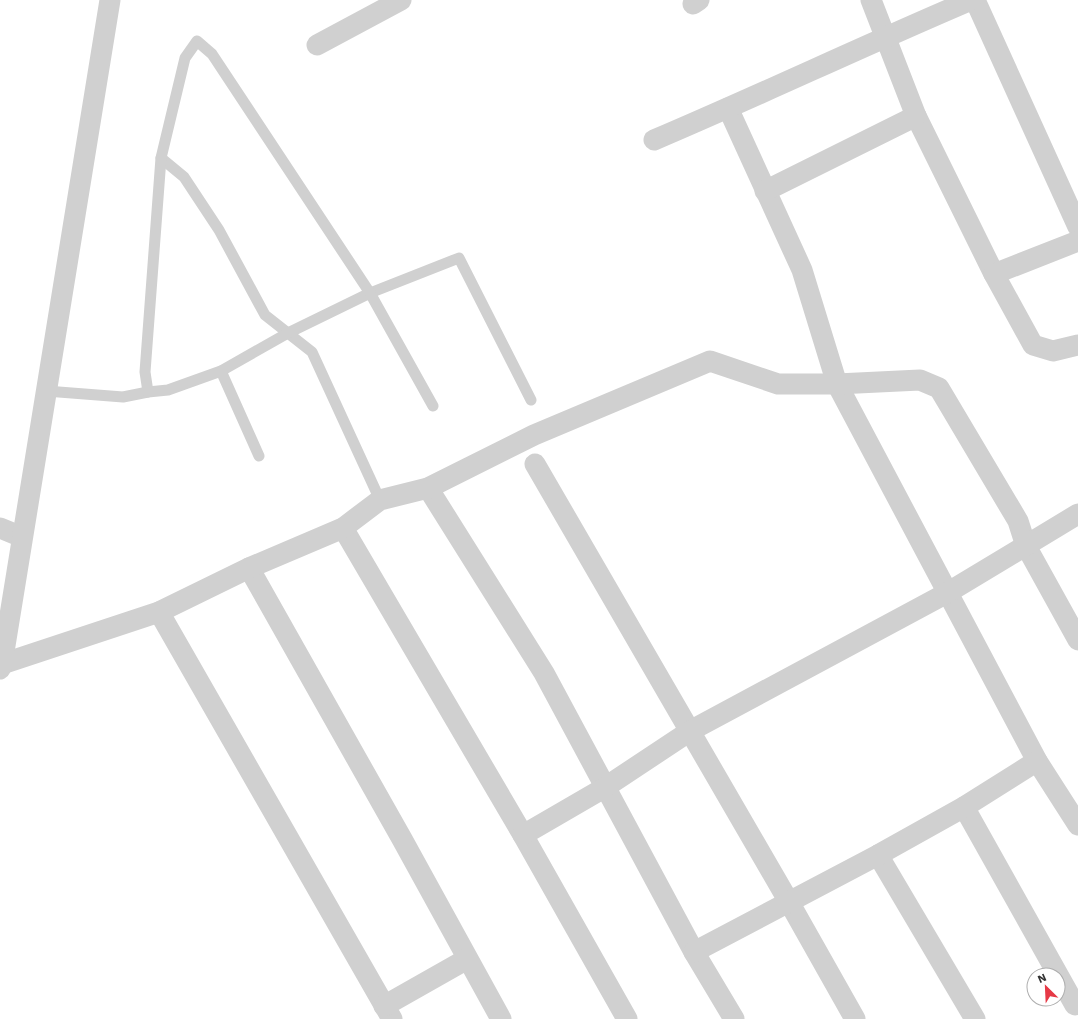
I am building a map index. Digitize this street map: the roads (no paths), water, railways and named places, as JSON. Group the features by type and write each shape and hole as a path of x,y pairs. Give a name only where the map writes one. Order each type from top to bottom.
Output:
{"street":[{"path":"110,0 1,666 159,612 249,568 343,528 380,500 428,488 534,435 710,361 778,384 837,384 920,380 939,388 1018,521 1026,546 1078,640"},
{"path":"317,45 401,0"},
{"path":"871,0 916,116 994,274 1033,345 1053,351 1078,345"},
{"path":"654,140 886,36 971,0"},
{"path":"976,0 1078,226"},
{"path":"728,108 802,270 837,384 1037,761 1078,826"},
{"path":"765,191 916,116"},
{"path":"994,274 1078,240"},
{"path":"535,464 789,902 855,1019"},
{"path":"428,488 544,673 604,788 694,952 734,1019"},
{"path":"523,835 604,788 690,731 947,593 1078,514"},
{"path":"0,528 22,537"},
{"path":"343,528 523,835 627,1019"},
{"path":"249,568 398,832 501,1019"},
{"path":"159,612 388,1012 467,959"},
{"path":"694,952 878,855 964,807 1037,761"},
{"path":"964,807 1075,1005"},
{"path":"878,855 975,1019"}],"lane":[{"path":"148,392 145,372 161,158 185,58 197,41 212,54 370,293 433,406"},
{"path":"161,158 189,183 219,230 265,315 312,352 380,500"},
{"path":"46,391 123,397 168,390 221,371 288,333 370,293 459,258 532,400"},
{"path":"221,371 259,456"}]}
